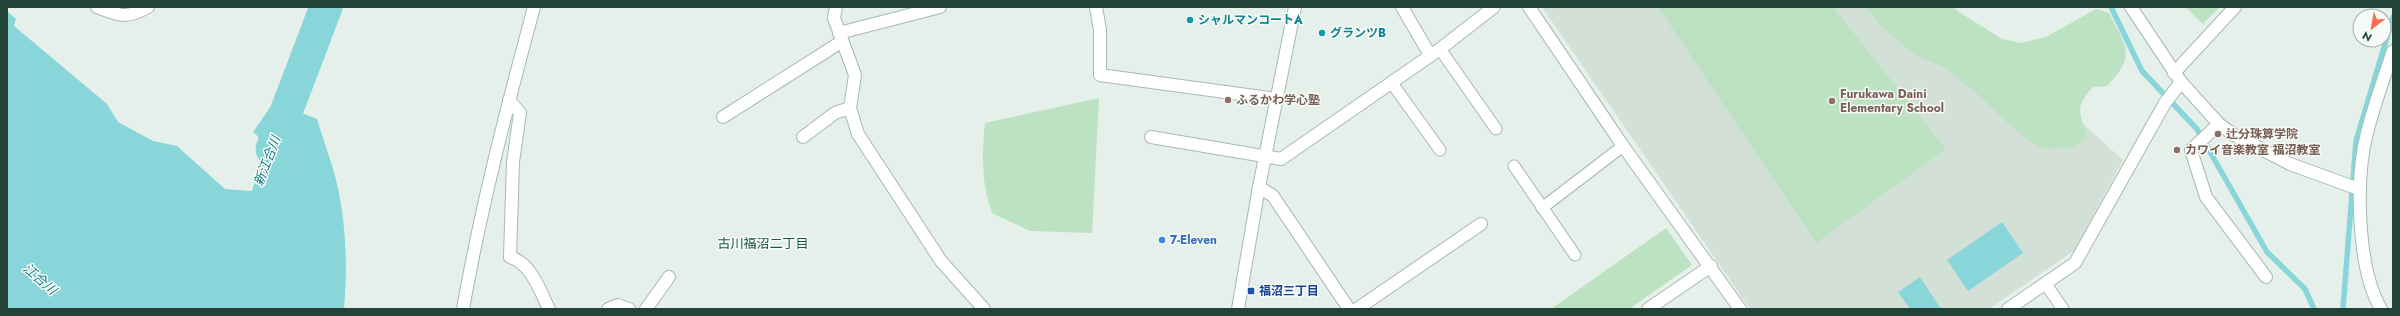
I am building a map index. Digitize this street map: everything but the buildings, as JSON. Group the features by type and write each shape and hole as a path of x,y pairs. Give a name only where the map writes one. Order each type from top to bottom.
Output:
{"street":[{"path":"97,7 116,15 133,15 148,7"},
{"path":"463,309 472,256 509,100 534,7"},
{"path":"836,7 834,18 855,75 850,108 858,134 941,261 984,309"},
{"path":"723,117 840,37 940,7"},
{"path":"1096,7 1100,30 1100,75 1277,99"},
{"path":"1238,309 1259,187 1295,7"},
{"path":"1402,7 1435,52"},
{"path":"1151,137 1281,159 1435,52 1494,7"},
{"path":"1529,7 1623,146 1740,309"},
{"path":"2131,7 2177,78 2219,124 2234,134 2290,164 2351,187"},
{"path":"2008,309 2074,263 2165,103 2173,92 2177,78 2235,7"},
{"path":"2381,309 2376,300 2365,264 2351,187 2366,134 2393,51"},
{"path":"509,100 520,113 513,162 510,258 520,260 530,272 549,309"},
{"path":"803,137 835,113 850,108"},
{"path":"2219,124 2191,150 2206,197 2266,276"},
{"path":"1259,187 1273,196 1349,309"},
{"path":"1357,309 1481,224"},
{"path":"1648,309 1710,266"},
{"path":"646,309 669,277"},
{"path":"608,309 618,305 628,309"}],"lane":[{"path":"1435,52 1496,129"},
{"path":"1391,82 1440,150"},
{"path":"1542,208 1623,146"},
{"path":"1514,166 1575,255"},
{"path":"2046,283 2063,309"}],"shaded area":[{"name":"Furukawa Daini Elementary School","path":"1542,7 1954,7 2123,160 2075,250 1989,309 1750,309"}],"green space":[{"path":"1658,7 1833,7 1946,149 1816,243"},
{"path":"1866,7 1951,7 2002,39 2021,43 2046,37 2096,9 2109,13 2124,43 2126,51 2125,58 2122,66 2107,86 2093,87 2083,100 2080,111 2087,138 2074,147 2054,149 2039,147 2016,131 1973,90 1943,67 1915,55 1882,27"},
{"path":"2186,7 2220,7 2203,24"},
{"path":"1099,98 1092,233 1030,231 992,213 988,202 983,168 985,123"},
{"path":"1666,228 1692,265 1629,309 1551,309"}],"water":[{"name":"江合川","path":"7,11 16,19 14,26 107,104 118,122 153,141 177,146 225,189 252,191 262,152 261,144 253,132 274,102 317,119 333,169 341,203 346,256 344,309 7,309"},
{"path":"2002,222 2023,253 1968,291 1947,260"},
{"path":"1920,277 1941,309 1910,309 1898,292"}],"waterway":[{"name":"新江合川","path":"272,149 326,7"},
{"path":"2111,7 2142,71 2197,129 2267,252 2305,289 2314,309"},
{"path":"2343,309 2356,141 2393,17"}],"place":[{"name":"シャルマンコートA","path":"1190,20"},
{"name":"グランツB","path":"1322,33"},
{"name":"ふるかわ学心塾","path":"1228,100"},
{"name":"Furukawa Daini Elementary School","path":"1832,101"},
{"name":"辻分珠算学院","path":"2218,134"},
{"name":"カワイ音楽教室 福沼教室","path":"2177,150"},
{"name":"7-Eleven","path":"1162,240"},
{"name":"福沼三丁目","path":"1251,291"}],"district":[{"name":"古川福沼二丁目","path":"763,243"}]}
